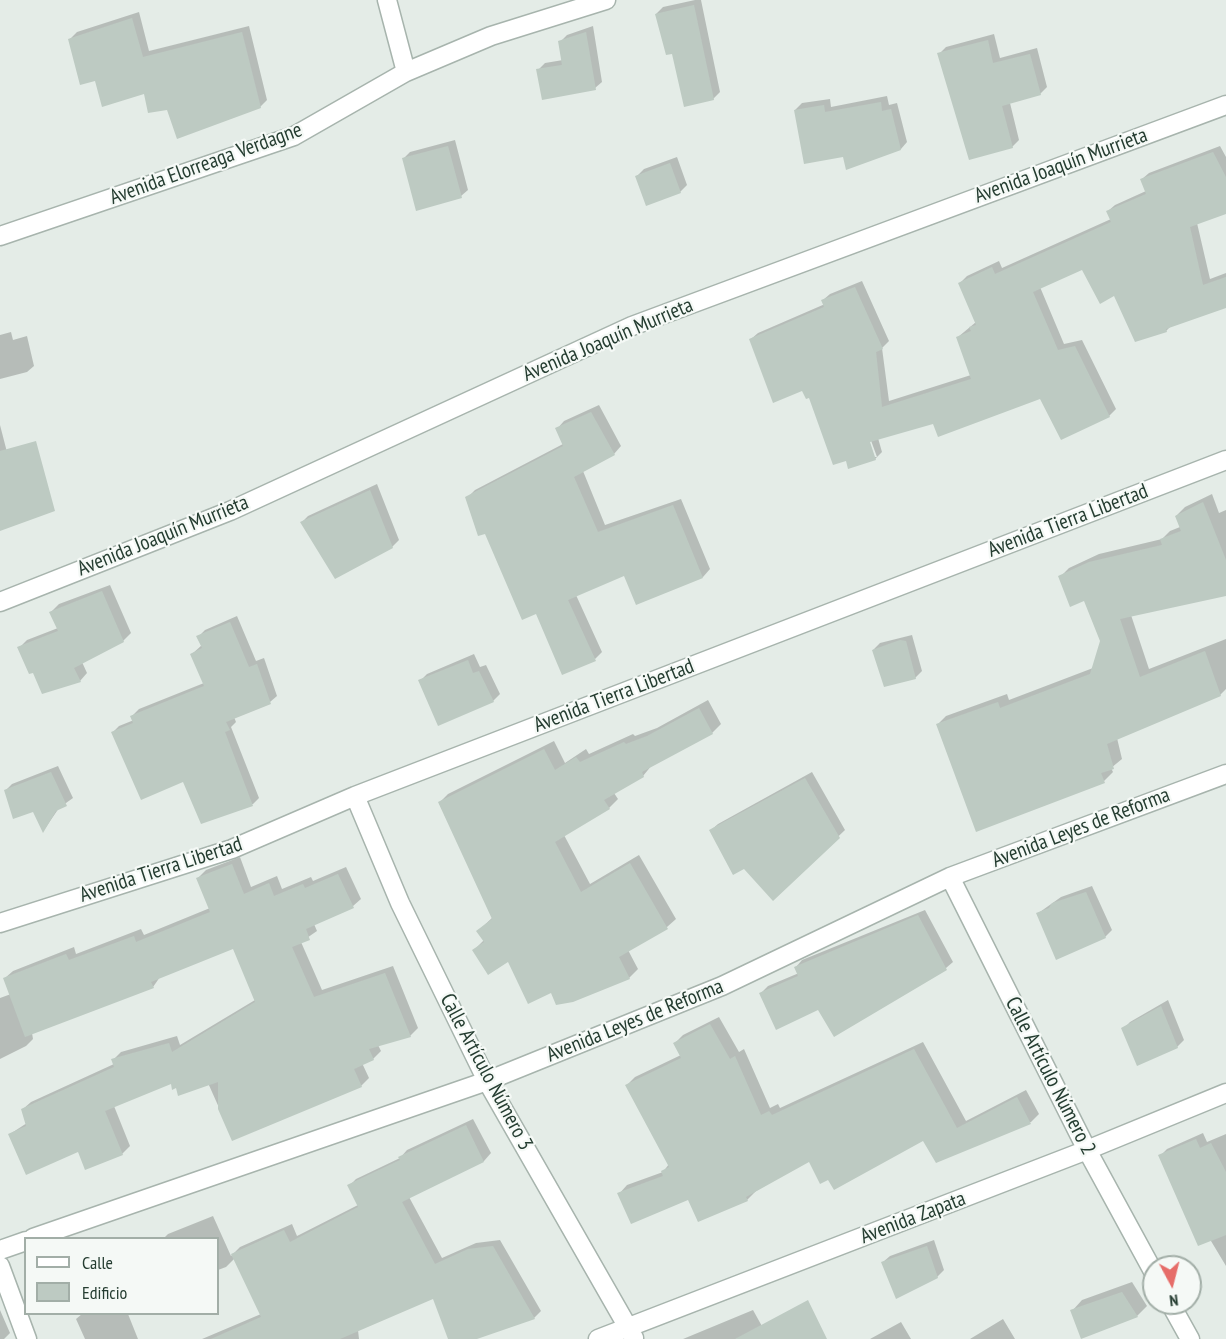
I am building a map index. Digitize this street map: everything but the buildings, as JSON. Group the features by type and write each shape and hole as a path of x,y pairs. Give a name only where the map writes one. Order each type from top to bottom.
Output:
{"street":[{"path":"387,0 406,72"},
{"name":"Avenida Elorreaga Verdagne","path":"0,236 294,136 406,72 491,36 606,0"},
{"name":"Avenida Joaquín Murrieta","path":"0,602 230,511 632,326 1226,105"},
{"name":"Avenida Tierra Libertad","path":"0,923 232,849 355,796 1226,460"},
{"name":"Avenida Leyes de Reforma","path":"39,1237 487,1081 722,986 950,877 1226,774"},
{"name":"Calle Artículo Número 3","path":"355,796 400,903 487,1081 632,1333"},
{"name":"Calle Artículo Número 2","path":"950,877 1087,1150 1144,1255"},
{"name":"Avenida Zapata","path":"598,1339 632,1333 1226,1093"},
{"path":"0,1250 24,1242"},
{"path":"0,1266 27,1339"},
{"path":"1177,1315 1190,1339"}]}
